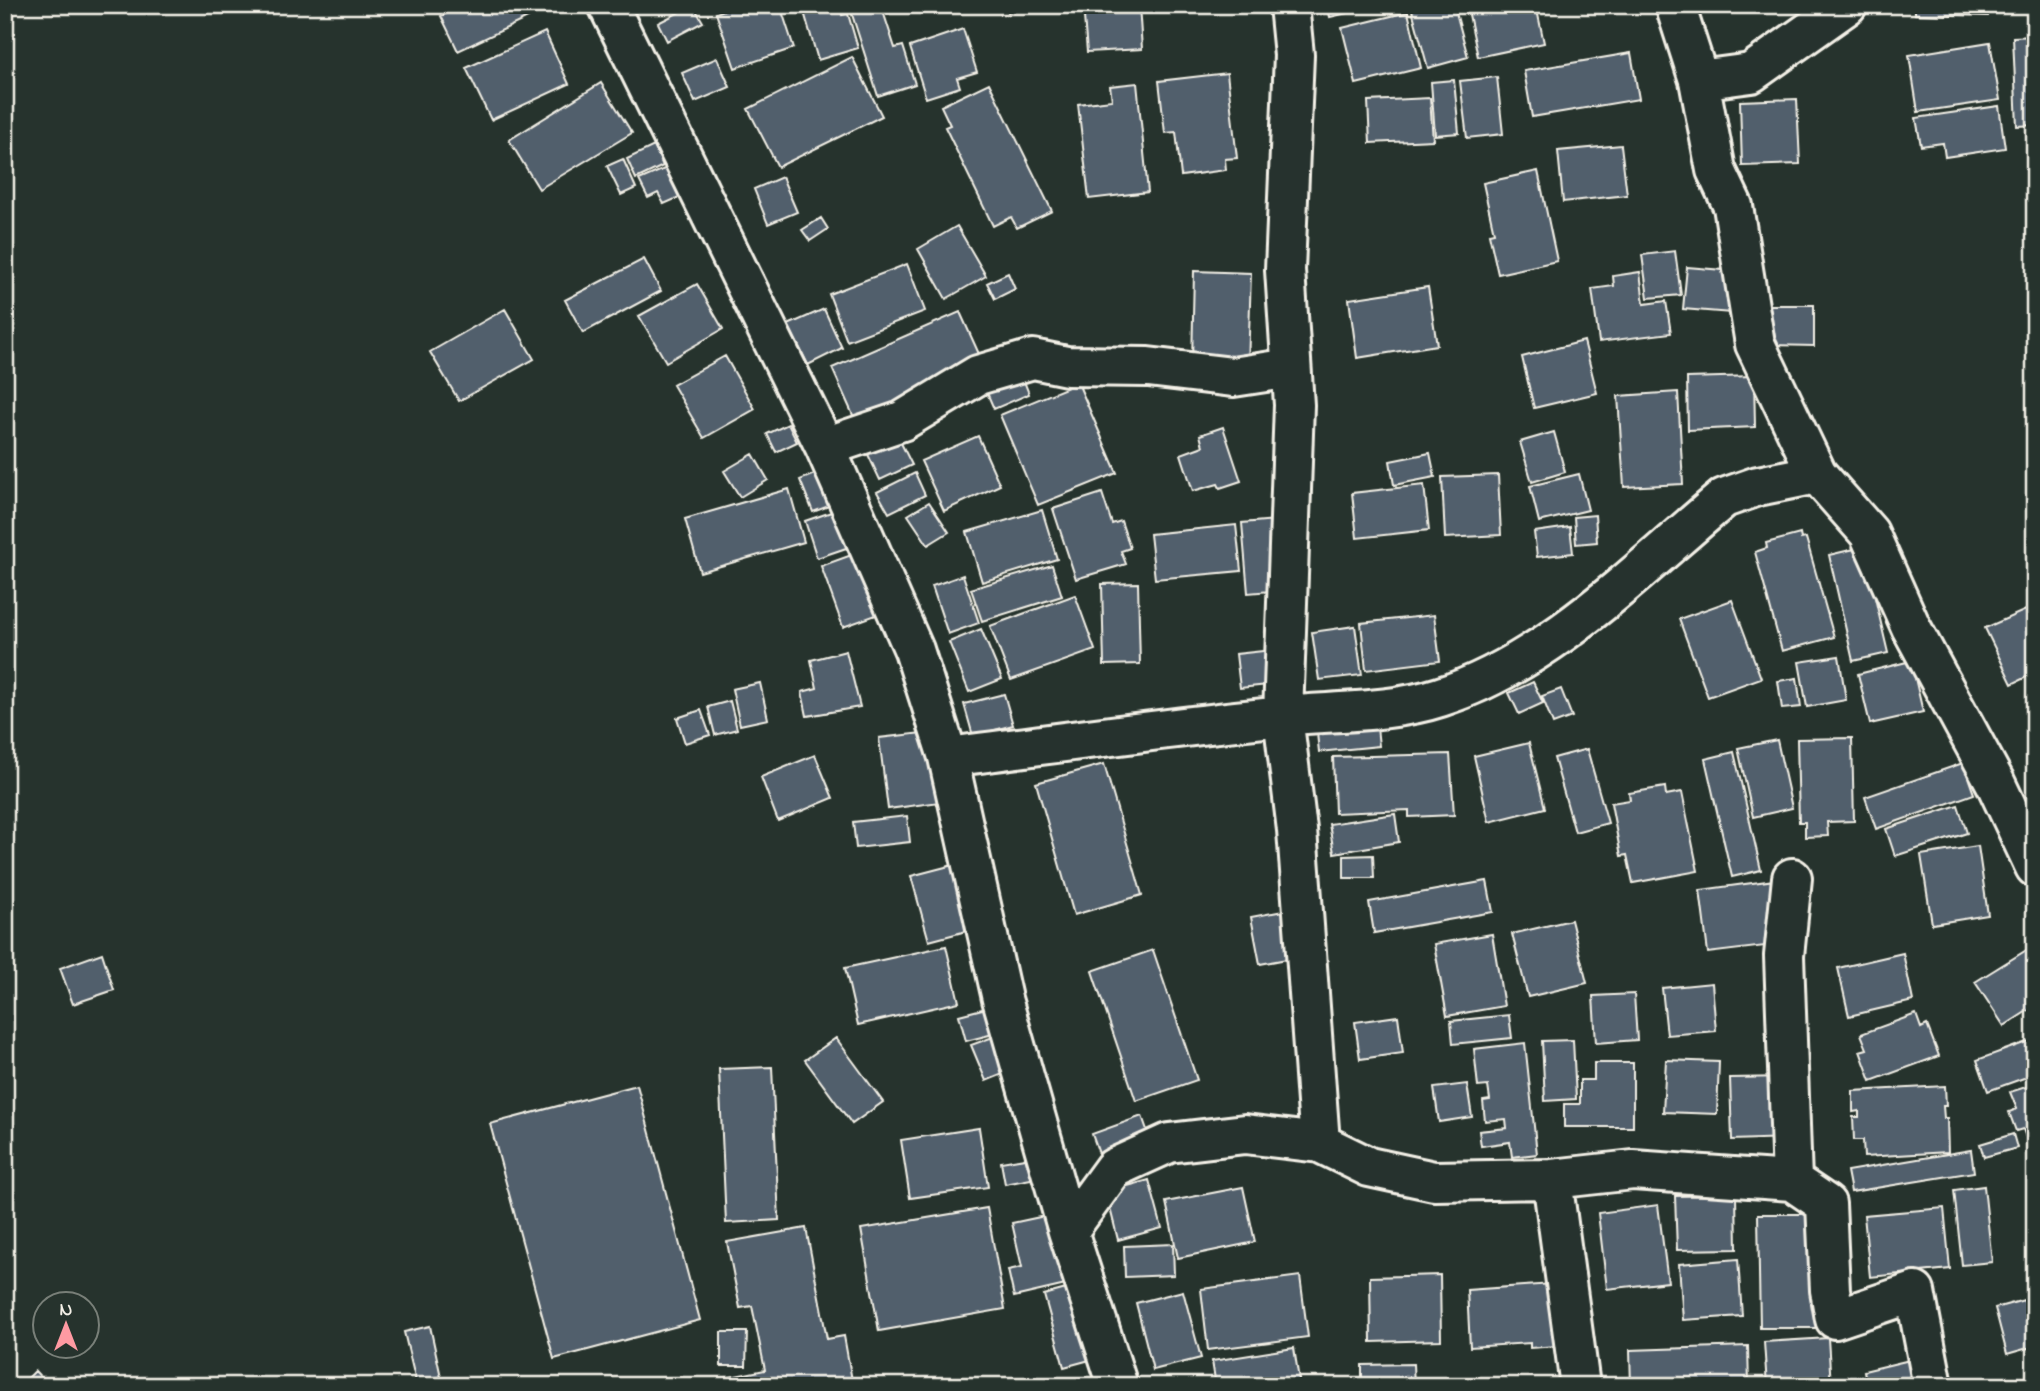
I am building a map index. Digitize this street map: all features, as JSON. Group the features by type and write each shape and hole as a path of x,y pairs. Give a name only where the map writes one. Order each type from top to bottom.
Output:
{"street":[{"path":"608,5 825,447 914,650 948,757 1002,999 1068,1231 1118,1386"},
{"path":"1289,5 1294,55 1285,270 1294,405 1283,716 1297,830 1320,1143"},
{"path":"1675,5 1699,80 1716,170 1734,206 1755,344 1817,474 1869,533 1911,627 1995,782 2035,867"},
{"path":"1699,80 1751,73 1847,5"},
{"path":"825,447 902,421 978,375 1033,359 1067,366 1148,367 1233,377 1291,368"},
{"path":"948,757 1283,716 1396,706 1440,698 1473,684 1552,641 1724,498 1758,486 1817,474"},
{"path":"1792,878 1784,956 1793,1181"},
{"path":"1068,1231 1114,1168 1169,1143 1245,1134 1320,1143 1369,1167 1434,1181 1552,1179 1633,1170 1793,1181 1826,1204 1830,1290 1835,1319 1915,1292 1933,1386"},
{"path":"1552,1179 1580,1386"}],"building":[{"path":"464,5 529,5 534,15 458,51 441,16"},
{"path":"693,5 703,22 667,41 658,23"},
{"path":"738,5 780,5 794,48 735,68 716,13"},
{"path":"802,5 839,5 842,15 848,14 858,48 818,60"},
{"path":"849,5 881,5 895,48 903,46 915,84 878,96"},
{"path":"1006,5 1046,5 1008,12"},
{"path":"1083,5 1139,5 1142,49 1087,52"},
{"path":"1327,5 1372,5 1373,7 1330,17"},
{"path":"1431,5 1454,5 1468,57 1428,68 1412,10"},
{"path":"1467,5 1536,5 1544,43 1478,57"},
{"path":"1915,5 1988,5 1988,16 1915,14"},
{"path":"1408,12 1421,68 1356,84 1342,28"},
{"path":"963,29 977,72 957,78 960,87 926,98 910,47"},
{"path":"545,32 569,84 491,120 466,68"},
{"path":"2035,36 2035,125 2017,126 2013,37"},
{"path":"1990,42 2000,100 1918,112 1909,55"},
{"path":"1631,53 1639,99 1532,117 1524,71"},
{"path":"852,57 882,116 778,167 748,109"},
{"path":"717,58 730,87 695,102 682,73"},
{"path":"1227,73 1237,158 1225,159 1226,170 1181,176 1176,132 1165,133 1159,81"},
{"path":"1497,77 1503,134 1467,138 1460,81"},
{"path":"1454,80 1459,133 1435,135 1431,82"},
{"path":"601,83 632,133 539,189 509,140"},
{"path":"989,83 1052,211 1017,228 1011,217 993,226 945,127 950,125 941,106"},
{"path":"1137,83 1148,192 1089,199 1078,104 1112,100 1110,86"},
{"path":"1430,98 1433,140 1370,143 1368,101"},
{"path":"1797,99 1800,164 1742,166 1740,101"},
{"path":"1999,106 2005,148 1945,157 1943,143 1921,146 1916,118"},
{"path":"1621,145 1627,195 1563,202 1558,151"},
{"path":"654,146 663,166 636,179 627,159"},
{"path":"623,159 636,188 621,195 607,166"},
{"path":"669,167 682,196 664,204 658,193 648,198 639,180"},
{"path":"1538,171 1557,261 1498,274 1489,234 1494,233 1483,183"},
{"path":"782,177 797,212 768,224 754,189"},
{"path":"821,218 828,229 810,241 802,230"},
{"path":"957,226 986,276 946,299 918,249"},
{"path":"1675,251 1681,295 1648,298 1642,255"},
{"path":"644,259 661,291 583,333 565,300"},
{"path":"907,264 925,311 847,341 829,294"},
{"path":"1687,267 1735,271 1731,313 1683,309"},
{"path":"1194,271 1251,273 1248,366 1192,364"},
{"path":"1640,272 1644,304 1666,301 1671,333 1599,342 1592,289 1614,286 1613,276"},
{"path":"1008,273 1015,289 995,299 987,283"},
{"path":"697,284 723,329 666,362 639,316"},
{"path":"1428,287 1437,345 1357,358 1349,299"},
{"path":"1770,305 1814,305 1814,346 1770,345"},
{"path":"505,309 534,359 459,401 430,352"},
{"path":"824,309 842,348 808,365 788,325"},
{"path":"960,312 984,365 856,422 832,368"},
{"path":"1584,341 1597,393 1534,408 1522,357"},
{"path":"725,356 755,409 704,438 673,385"},
{"path":"1020,371 1029,394 994,409 984,386"},
{"path":"1754,376 1755,427 1688,430 1687,378"},
{"path":"1078,383 1117,473 1038,505 1000,415"},
{"path":"1678,392 1683,484 1624,487 1618,396"},
{"path":"788,424 797,442 776,452 767,434"},
{"path":"1223,427 1241,481 1220,488 1218,484 1193,491 1181,454 1203,446 1200,435"},
{"path":"895,431 912,465 880,480 864,446"},
{"path":"1554,432 1565,472 1532,482 1520,442"},
{"path":"978,436 1000,485 944,511 921,461"},
{"path":"1430,453 1435,477 1394,485 1390,461"},
{"path":"753,454 768,480 740,497 724,471"},
{"path":"824,470 837,503 813,512 800,480"},
{"path":"915,473 925,495 889,513 877,492"},
{"path":"1579,474 1588,510 1539,522 1530,486"},
{"path":"1498,475 1501,535 1445,538 1442,477"},
{"path":"1424,485 1429,530 1357,538 1352,493"},
{"path":"789,489 804,542 700,572 685,519"},
{"path":"1102,493 1112,524 1121,521 1130,548 1121,551 1126,564 1076,579 1053,509"},
{"path":"929,502 949,532 928,545 908,515"},
{"path":"840,509 852,546 817,558 805,521"},
{"path":"1042,510 1057,559 982,582 967,532"},
{"path":"1595,515 1597,542 1576,544 1574,517"},
{"path":"1276,520 1283,590 1248,593 1242,523"},
{"path":"1236,525 1241,571 1155,579 1150,534"},
{"path":"1570,527 1573,553 1537,557 1534,532"},
{"path":"1800,534 1801,539 1806,538 1834,637 1782,651 1755,552 1767,548 1766,543"},
{"path":"1863,547 1888,653 1853,661 1829,555"},
{"path":"857,553 879,614 843,627 821,566"},
{"path":"1052,565 1062,596 982,621 971,589"},
{"path":"963,575 979,623 948,634 932,586"},
{"path":"1138,583 1140,664 1104,665 1102,584"},
{"path":"1075,595 1095,650 1011,680 990,626"},
{"path":"1732,600 1761,678 1708,697 1679,619"},
{"path":"2035,606 2035,673 2012,684 1985,628"},
{"path":"1434,615 1440,661 1366,670 1361,623"},
{"path":"1355,626 1362,675 1319,680 1312,632"},
{"path":"981,629 1002,679 969,692 949,642"},
{"path":"1272,650 1277,684 1240,688 1236,654"},
{"path":"846,651 860,707 807,716 802,692 817,688 811,660"},
{"path":"1839,656 1846,700 1807,707 1799,662"},
{"path":"1911,661 1923,712 1870,724 1858,674"},
{"path":"1797,678 1801,707 1782,709 1778,681"},
{"path":"1533,682 1543,703 1519,714 1509,693"},
{"path":"760,683 768,719 740,725 732,689"},
{"path":"1561,689 1572,717 1553,724 1542,696"},
{"path":"1004,694 1013,725 973,736 964,704"},
{"path":"730,701 737,729 715,735 708,707"},
{"path":"701,710 710,735 685,743 677,718"},
{"path":"1376,718 1379,746 1319,752 1316,724"},
{"path":"931,732 940,802 888,809 879,738"},
{"path":"1852,738 1854,821 1827,822 1828,836 1805,837 1805,822 1799,822 1797,739"},
{"path":"1777,740 1792,808 1753,817 1738,748"},
{"path":"1529,743 1545,808 1489,822 1474,756"},
{"path":"1587,749 1608,823 1575,832 1554,758"},
{"path":"1734,752 1761,870 1732,877 1705,759"},
{"path":"1450,754 1454,815 1409,817 1409,810 1335,813 1333,757"},
{"path":"815,755 833,798 778,821 761,777"},
{"path":"1963,763 1974,794 1876,829 1865,797"},
{"path":"1104,764 1142,895 1074,915 1036,783"},
{"path":"1665,787 1666,795 1682,792 1698,871 1633,883 1627,855 1621,856 1611,803 1630,800 1629,793"},
{"path":"1958,805 1967,833 1895,856 1886,829"},
{"path":"1395,814 1399,842 1334,853 1329,824"},
{"path":"907,816 910,842 856,848 853,822"},
{"path":"1978,846 1988,915 1932,924 1921,855"},
{"path":"1373,855 1374,878 1344,878 1344,856"},
{"path":"957,864 974,929 929,941 911,876"},
{"path":"1775,880 1782,944 1708,953 1700,890"},
{"path":"1487,881 1493,912 1374,933 1369,902"},
{"path":"1294,909 1303,956 1260,964 1251,917"},
{"path":"1571,920 1587,983 1528,997 1512,934"},
{"path":"1492,934 1504,1006 1447,1016 1434,944"},
{"path":"946,946 959,1002 858,1025 845,968"},
{"path":"2033,946 2035,1006 2004,1026 1975,982"},
{"path":"1153,950 1197,1080 1136,1101 1092,971"},
{"path":"102,953 114,990 73,1004 60,968"},
{"path":"1903,953 1913,1001 1849,1016 1838,968"},
{"path":"1712,983 1716,1031 1667,1035 1662,988"},
{"path":"1634,994 1637,1040 1596,1043 1593,996"},
{"path":"990,1007 997,1033 966,1041 959,1015"},
{"path":"1916,1014 1921,1028 1927,1025 1939,1056 1871,1081 1860,1051 1867,1049 1861,1034"},
{"path":"1509,1015 1512,1038 1453,1044 1451,1021"},
{"path":"1398,1016 1403,1053 1360,1059 1355,1022"},
{"path":"1004,1033 1018,1068 986,1081 971,1045"},
{"path":"836,1038 883,1102 852,1124 805,1060"},
{"path":"2035,1039 2035,1074 1988,1091 1977,1060"},
{"path":"1573,1040 1576,1099 1545,1101 1542,1041"},
{"path":"1525,1043 1537,1154 1512,1157 1510,1142 1481,1146 1479,1131 1507,1128 1506,1119 1485,1121 1483,1101 1490,1100 1488,1086 1478,1087 1474,1049"},
{"path":"1666,1060 1719,1062 1717,1114 1663,1112"},
{"path":"1594,1063 1633,1063 1633,1127 1564,1127 1564,1104 1580,1104 1580,1080 1594,1080"},
{"path":"772,1067 779,1220 726,1223 719,1069"},
{"path":"1788,1077 1789,1138 1732,1140 1730,1078"},
{"path":"1467,1084 1472,1117 1439,1122 1434,1088"},
{"path":"2035,1084 2035,1141 2028,1143 2023,1129 2016,1131 2009,1112 2017,1109 2010,1092"},
{"path":"637,1085 700,1320 554,1359 490,1124"},
{"path":"1945,1086 1946,1106 1943,1106 1944,1118 1947,1118 1948,1152 1864,1157 1863,1140 1854,1140 1853,1117 1859,1117 1859,1111 1853,1112 1853,1091"},
{"path":"1142,1116 1153,1147 1103,1165 1092,1134"},
{"path":"979,1128 988,1187 910,1198 901,1140"},
{"path":"2013,1134 2017,1148 1984,1157 1980,1144"},
{"path":"1971,1150 1974,1172 1851,1192 1847,1171"},
{"path":"1037,1156 1041,1177 1005,1184 1001,1162"},
{"path":"1149,1180 1162,1228 1118,1240 1106,1192"},
{"path":"1984,1186 1992,1262 1962,1265 1954,1190"},
{"path":"1243,1187 1255,1242 1178,1258 1166,1202"},
{"path":"1736,1195 1737,1249 1677,1250 1675,1196"},
{"path":"1658,1205 1668,1282 1607,1289 1598,1213"},
{"path":"987,1208 1005,1309 879,1331 861,1229"},
{"path":"1944,1208 1950,1269 1870,1277 1864,1215"},
{"path":"1054,1214 1070,1284 1014,1297 1008,1270 1022,1267 1012,1223"},
{"path":"1758,1214 1817,1214 1819,1328 1760,1328"},
{"path":"806,1228 827,1339 844,1336 853,1386 721,1386 720,1379 765,1370 752,1306 740,1308 727,1242"},
{"path":"1173,1244 1174,1275 1125,1277 1124,1246"},
{"path":"1738,1259 1742,1316 1683,1320 1679,1264"},
{"path":"1440,1275 1441,1340 1371,1342 1370,1277"},
{"path":"1300,1276 1308,1337 1208,1350 1201,1289"},
{"path":"1553,1284 1557,1346 1530,1348 1530,1343 1470,1347 1467,1290"},
{"path":"1081,1285 1101,1357 1064,1367 1044,1295"},
{"path":"1183,1291 1201,1358 1153,1370 1136,1303"},
{"path":"2024,1300 2035,1346 2007,1354 1995,1308"},
{"path":"430,1326 441,1377 416,1382 404,1332"},
{"path":"721,1332 747,1332 746,1366 721,1366"},
{"path":"1828,1338 1831,1386 1767,1386 1764,1342"},
{"path":"1748,1346 1749,1386 1631,1386 1630,1350"},
{"path":"1294,1348 1300,1386 1216,1386 1212,1361"},
{"path":"1914,1359 1920,1386 1867,1386 1864,1371"},
{"path":"1413,1364 1414,1386 1362,1386 1362,1365"},
{"path":"35,1371 49,1386 20,1386"}]}
